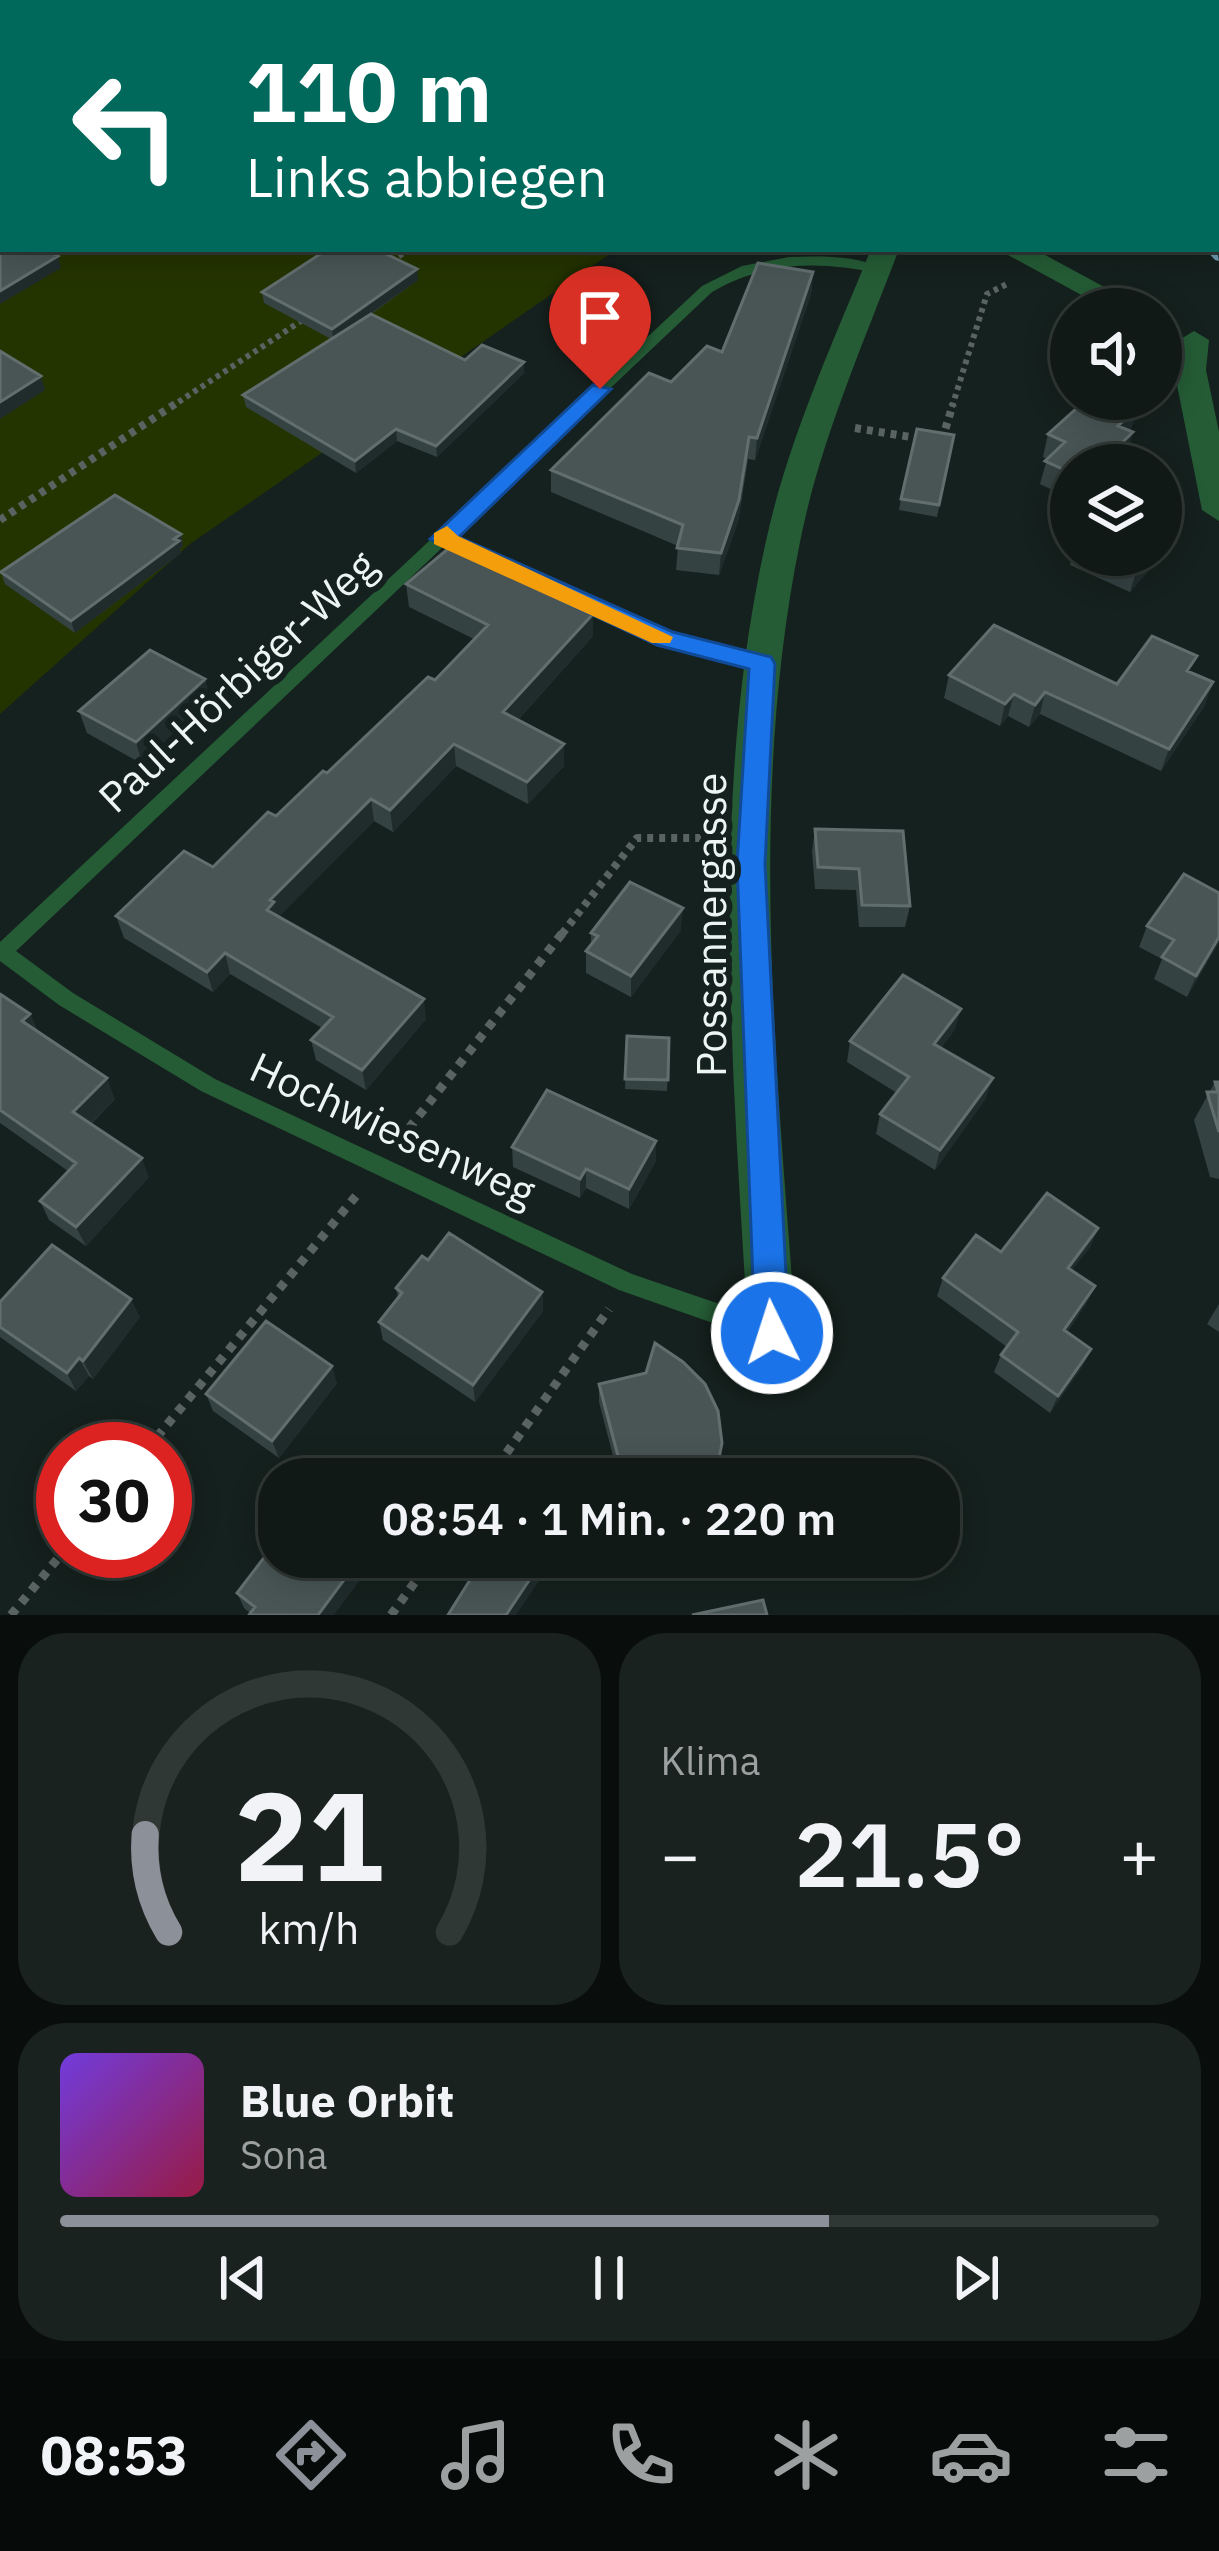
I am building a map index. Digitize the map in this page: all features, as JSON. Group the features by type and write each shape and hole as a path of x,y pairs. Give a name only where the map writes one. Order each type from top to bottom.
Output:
{"street":[{"path":"1016,252 1087,288"},
{"name":"Possannergasse","path":"772,1333 758,1091 752,839 762,664 784,540 837,360 881,259"},
{"path":"1206,345 1190,370 1219,510"}],"lane":[{"name":"Paul-Hörbiger-Weg","path":"1,951 720,280 758,266 802,259 881,259"},
{"path":"442,539 666,639 762,664"},
{"name":"Hochwiesenweg","path":"1,951 66,999 208,1085 627,1283 772,1333"}],"path":[{"path":"374,272 405,252"},
{"path":"819,422 941,442 987,294 1042,266"},
{"path":"0,520 321,307"},
{"path":"170,1422 381,1165 637,838 752,839"},
{"path":"503,1458 627,1283"},
{"path":"11,1615 42,1578"},
{"path":"391,1615 418,1578"}],"green space":[{"path":"0,252 613,252 190,544 0,714"}],"building":[{"path":"0,252 58,256 0,291"},
{"path":"323,252 382,252 417,269 332,329 262,292"},
{"path":"758,263 813,272 757,438 749,437 739,500 721,553 677,548 683,525 551,470 649,373 671,382 707,346 722,352"},
{"path":"371,314 465,360 482,345 524,362 436,446 396,429 355,461 243,395"},
{"path":"0,351 41,376 0,402"},
{"path":"1064,420 1124,420 1118,426 1133,432 1121,444 1063,444 1048,434"},
{"path":"917,429 954,435 939,505 901,499"},
{"path":"115,495 181,534 174,539 179,541 71,621 1,572"},
{"path":"449,548 593,614 503,712 564,744 527,782 454,744 390,810 371,799 270,900 274,902 267,910 424,999 362,1070 311,1040 333,1017 225,953 207,972 116,916 184,851 213,867 268,812 276,816 323,771 327,773 428,677 435,680 488,625 406,584"},
{"path":"994,625 1117,684 1152,636 1197,656 1187,671 1213,682 1169,749 1045,692 1035,705 1014,694 1005,704 949,675"},
{"path":"150,650 205,679 136,742 79,711"},
{"path":"815,829 903,831 910,906 862,905 859,869 818,867"},
{"path":"1184,874 1219,893 1219,937 1196,976 1162,957 1174,940 1147,926"},
{"path":"630,882 683,908 631,976 586,951 598,936 591,933"},
{"path":"903,975 961,1009 934,1044 993,1078 940,1150 880,1114 909,1077 850,1041"},
{"path":"0,994 30,1014 22,1021 107,1078 73,1112 142,1158 76,1227 40,1201 76,1163 0,1110"},
{"path":"627,1036 669,1038 668,1080 625,1079"},
{"path":"1215,1082 1219,1082 1219,1132 1207,1092 1218,1092"},
{"path":"547,1090 656,1141 629,1189 586,1169 580,1179 512,1147"},
{"path":"1047,1193 1098,1228 1068,1268 1095,1286 1064,1330 1091,1349 1058,1396 1001,1355 1018,1332 943,1278 976,1235 1001,1252"},
{"path":"449,1233 542,1292 473,1385 379,1322 402,1293 396,1288 422,1256 428,1260"},
{"path":"52,1245 131,1299 83,1361 79,1358 67,1373 0,1327 0,1302"},
{"path":"266,1321 332,1366 272,1441 206,1394"},
{"path":"655,1343 705,1384 718,1411 719,1458 618,1458 599,1384 646,1373"},
{"path":"258,1566 258,1578 345,1578 318,1615 249,1615 255,1607 237,1593"},
{"path":"471,1578 531,1578 506,1615 448,1615"},
{"path":"763,1600 767,1615 692,1615"}],"waterway":[{"path":"1214,252 1219,258"}],"slow traffic":[{"path":"447,534 442,539 661,637"}],"route":[{"path":"600,389 442,539 666,639 762,664 751,864 758,1114 772,1333"}]}
